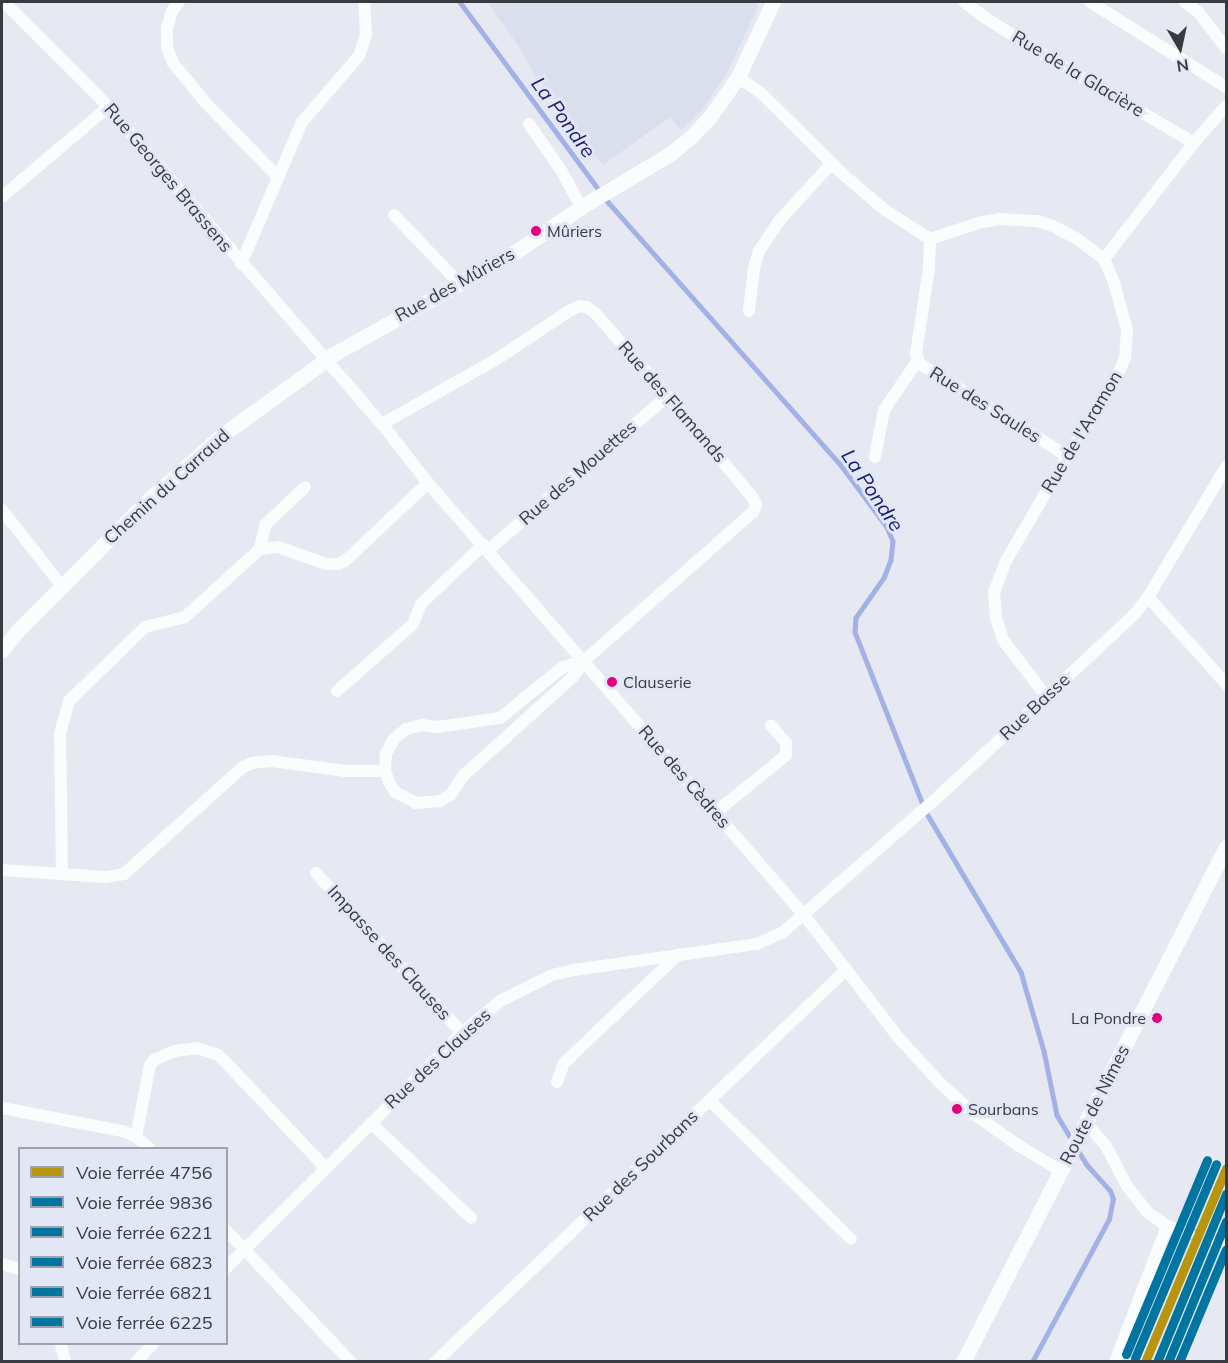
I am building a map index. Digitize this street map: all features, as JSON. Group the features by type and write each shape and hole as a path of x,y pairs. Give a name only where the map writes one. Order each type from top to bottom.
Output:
{"street":[{"name":"Rue Georges Brassens","path":"4,2 107,108 326,360"},
{"path":"179,2 172,11 167,29 167,47 173,63 205,102 277,176"},
{"path":"242,264 277,176 302,122 359,56 366,35 364,2"},
{"name":"Rue des Mûriers","path":"326,360 517,251 584,206 670,154 709,118 738,77 773,2"},
{"name":"Rue de la Glacière","path":"964,2 987,20 1193,144"},
{"path":"1090,2 1227,87"},
{"path":"1185,2 1199,13 1227,48"},
{"path":"738,77 762,94 832,163 885,210 930,239 982,222 1009,219 1037,221 1053,226 1076,238 1104,260 1193,144 1227,106"},
{"path":"2,197 107,108"},
{"path":"529,123 584,206"},
{"path":"749,311 754,268 759,251 779,221 832,163"},
{"path":"394,215 459,283"},
{"name":"Rue des Saules","path":"930,239 929,268 917,347 918,360 924,367 1067,456"},
{"name":"Rue de l'Aramon","path":"1046,696 1003,640 996,618 994,593 1006,561 1067,456 1114,384 1127,350 1125,322 1104,260"},
{"name":"Rue des Flamands","path":"382,424 497,359 568,311 580,306 587,307 595,313 668,396 753,498 755,509 584,661"},
{"name":"Rue des Cèdres","path":"326,360 382,424 428,483 804,915 898,1037 940,1083 983,1121 1061,1171"},
{"name":"Chemin du Carraud","path":"2,643 63,586 146,502 201,452 326,360"},
{"path":"875,457 884,410 918,360"},
{"name":"Rue des Mouettes","path":"337,691 413,624 421,604 668,396"},
{"name":"Rue Basse","path":"804,915 939,795 1134,615 1148,597 1227,466"},
{"path":"62,873 60,733 69,701 145,627 185,616 260,549 278,547 326,564 338,564 345,561 428,483"},
{"path":"260,549 265,525 305,487"},
{"path":"2,510 63,586"},
{"path":"1148,597 1227,684"},
{"name":"Chemin du Carraud","path":"2,650 20,628"},
{"path":"584,661 574,676 463,776 458,787 440,801 416,803 395,792 385,771 386,754 393,740 406,729 422,725 438,727 500,718 563,668 584,661"},
{"path":"715,813 786,755 786,743 771,725"},
{"path":"2,870 106,877 124,874 243,767 252,763 272,761 345,771 385,771"},
{"name":"Route de Nîmes","path":"963,1362 1227,847"},
{"name":"Impasse des Clauses","path":"316,873 462,1033"},
{"name":"Rue des Clauses","path":"228,1266 462,1033 500,1001 552,975 595,965 770,940 804,915"},
{"path":"557,1082 564,1062 679,954"},
{"name":"Rue des Sourbans","path":"435,1362 846,969"},
{"path":"136,1137 150,1065 163,1054 197,1048 218,1055 325,1167"},
{"path":"710,1101 851,1239"},
{"path":"2,1108 112,1129 136,1137 147,1147"},
{"path":"371,1123 471,1218"},
{"path":"1086,1124 1106,1146 1140,1204 1167,1226 1189,1233"},
{"path":"1114,1362 1167,1226"},
{"path":"228,1232 351,1362"},
{"path":"2,1264 18,1268"},
{"path":"61,1345 64,1362"},
{"path":"136,1362 152,1345"}],"shaded area":[{"path":"487,2 755,2 758,7 726,75 701,111 681,130 670,117 603,165 533,72 520,48"}],"waterway":[{"name":"La Pondre","path":"460,2 609,203 841,465 887,527 893,541 891,560 884,578 856,618 855,632 926,812 1021,972 1044,1051 1057,1115 1072,1140"},
{"name":"La Pondre","path":"1032,1362 1109,1219 1113,1199 1110,1191 1086,1164 1076,1148"}],"tunnel":[{"path":"1189,1233 1216,1243"}],"rail line":[{"name":"6821","path":"1126,1354 1207,1160"},
{"name":"6221","path":"1135,1358 1216,1164"},
{"name":"4756","path":"1145,1362 1226,1168"},
{"name":"9836","path":"1157,1362 1226,1194"},
{"name":"6823","path":"1168,1362 1226,1221"},
{"name":"6225","path":"1179,1362 1226,1249"}],"place":[{"name":"Mûriers","path":"536,231"},
{"name":"Clauserie","path":"612,682"},
{"name":"La Pondre","path":"1157,1018"},
{"name":"Sourbans","path":"957,1109"}]}
